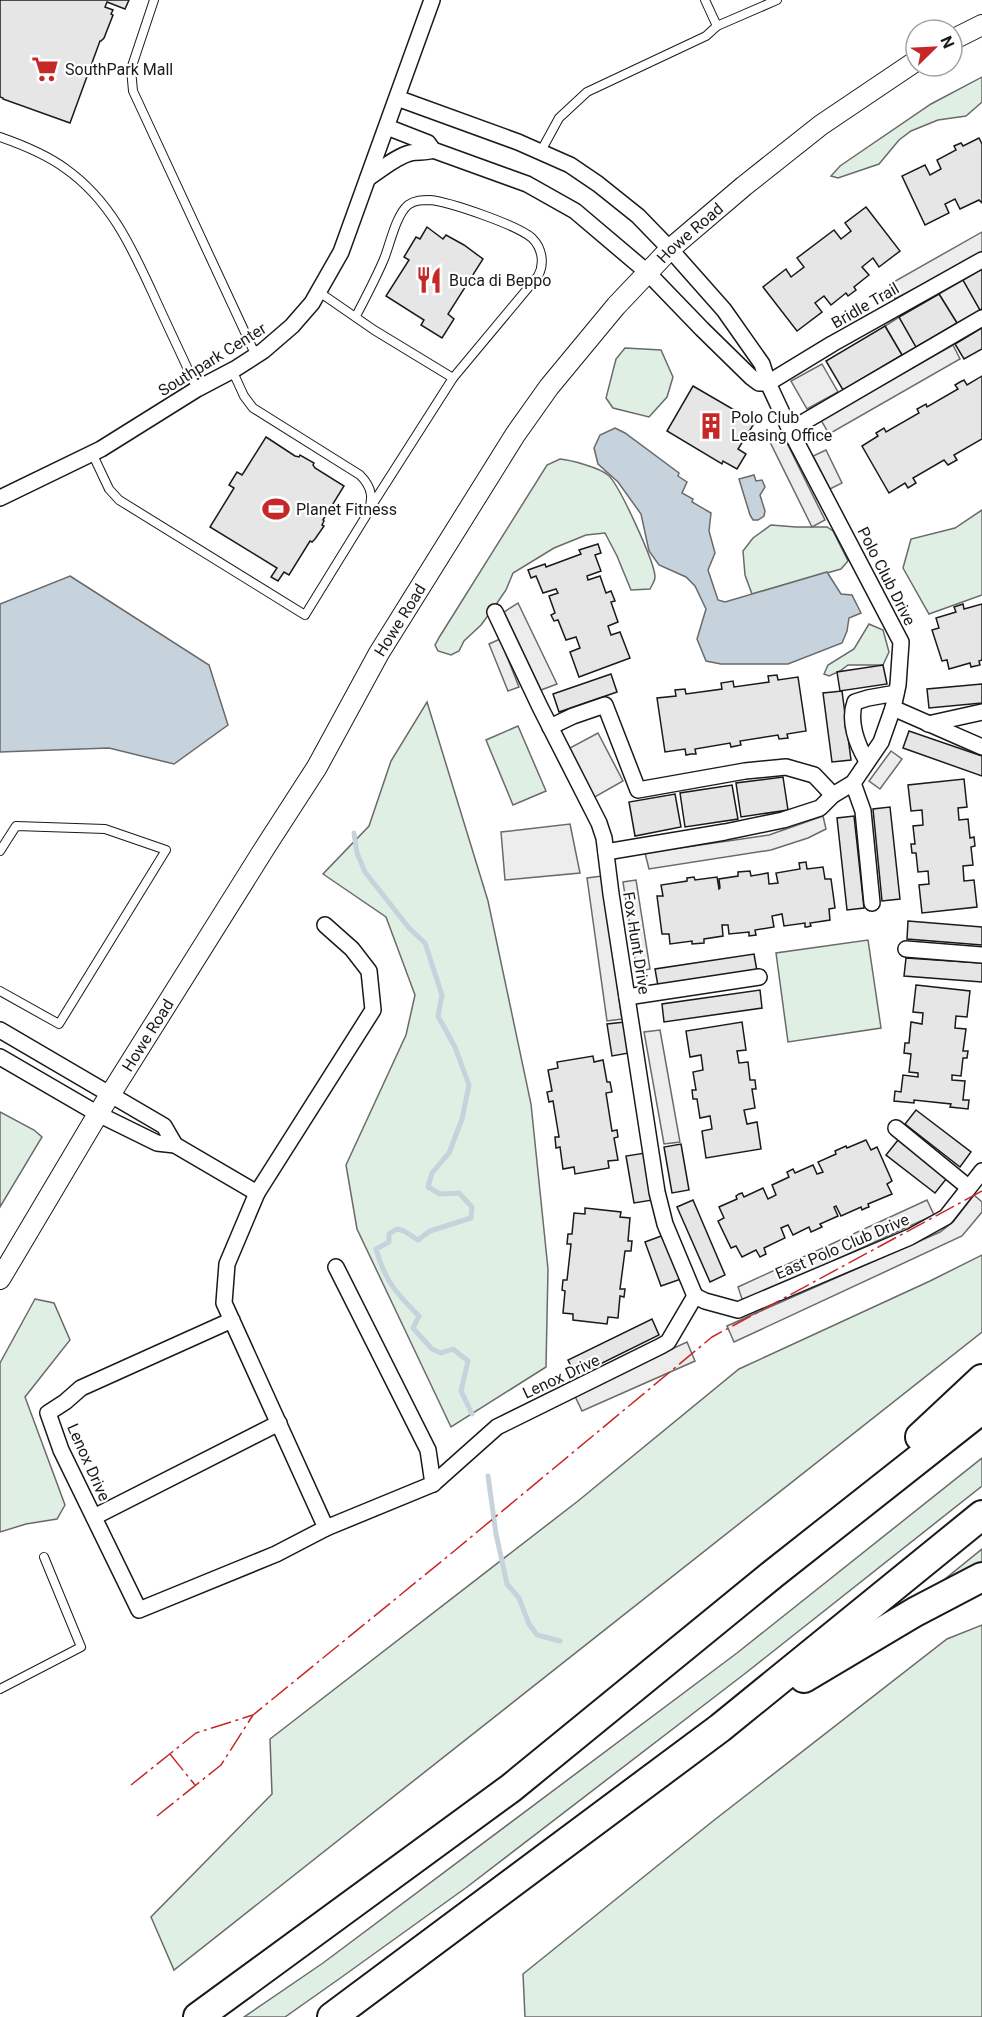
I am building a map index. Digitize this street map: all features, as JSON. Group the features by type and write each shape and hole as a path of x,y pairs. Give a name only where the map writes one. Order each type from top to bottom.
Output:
{"highway":[{"path":"773,1574 982,1379"},
{"path":"198,2017 511,1788 773,1574 982,1409"},
{"path":"332,2017 720,1728 982,1515"},
{"path":"720,1728 915,1612 982,1577"}],"street":[{"name":"Southpark Center","path":"0,498 125,435 197,389 256,356 292,326 312,303 341,252 432,0"},
{"path":"964,34 982,25"},
{"name":"Howe Road","path":"0,1279 98,1114 317,767 379,653 515,435 556,378 616,306 670,249 813,131 904,69"},
{"path":"397,98 541,151 579,171 638,216 670,249"},
{"path":"387,127 428,143 433,150 509,177 552,196 582,216 647,272 742,369 759,383 768,383"},
{"path":"368,178 400,157 413,152 433,150"},
{"name":"Polo Club Drive","path":"606,852 725,832 783,820 820,808 833,795 853,783 881,742 894,701 901,642 790,430 768,383 762,363 724,310 670,249"},
{"name":"Bridle Trail","path":"768,383 982,260"},
{"path":"790,430 982,318"},
{"name":"Fox Hunt Drive","path":"495,612 550,727 600,823 657,1192 665,1224 695,1296"},
{"path":"867,761 858,746 853,706 855,702 868,698 894,701 928,724 982,747"},
{"path":"550,727 604,705 638,790 745,771 786,767 814,775 833,795"},
{"path":"928,724 982,712"},
{"path":"853,783 863,811 872,903"},
{"path":"325,925 352,949 369,971 373,1010 257,1193 227,1264 224,1303 326,1528"},
{"path":"906,950 982,955"},
{"path":"627,997 759,977"},
{"path":"0,1030 164,1126 175,1144"},
{"path":"0,1057 98,1114 157,1143 175,1144 257,1193"},
{"path":"896,1128 968,1187"},
{"name":"East Polo Club Drive","path":"695,1296 732,1310 742,1308 910,1237 946,1217 982,1171"},
{"path":"336,1268 428,1450 433,1484"},
{"name":"Lenox Drive","path":"232,1320 81,1388 48,1413 61,1450 140,1610 276,1554 326,1528 433,1484 497,1427 668,1342 695,1296"},
{"name":"Lenox Drive","path":"94,1517 279,1423"}],"lane":[{"path":"154,0 131,69 133,91 256,356"},
{"path":"705,0 717,27"},
{"path":"541,151 559,118 587,92 706,36 717,27 777,0"},
{"path":"0,137 31,149 66,168 104,204 138,261 197,389"},
{"path":"92,453 109,489 120,500 305,615 453,378 540,272 543,262 540,251 525,233 447,203 420,200 411,203 401,213 375,281 356,316"},
{"path":"319,292 374,330 453,378"},
{"path":"232,370 244,396 254,408 366,481 372,498 368,511"},
{"path":"0,851 16,826 105,830 166,850 59,1024 0,991"},
{"path":"0,1689 81,1647 44,1557"}],"green space":[{"path":"982,77 982,102 966,116 938,120 911,131 899,140 879,164 838,178 831,176 840,166 931,104"},
{"path":"625,348 661,350 673,377 667,397 649,417 613,408 606,398 616,359"},
{"path":"560,459 599,470 613,481 628,508 649,556 655,577 650,589 631,590 605,533 586,535 554,548 513,573 506,590 495,606 481,625 464,641 459,651 451,655 438,651 435,645 440,636 547,465"},
{"path":"982,510 982,595 929,614 903,568 911,539 955,528"},
{"path":"771,525 827,527 833,531 848,561 841,569 752,594 745,575 743,551 753,538"},
{"path":"869,624 883,630 889,652 883,665 848,665 829,676 824,674 828,665 854,649"},
{"path":"427,702 488,901 531,1104 548,1269 546,1367 451,1427 357,1229 346,1165 406,1035 415,995 386,917 323,874 369,826 391,761"},
{"path":"518,726 546,791 513,805 486,740"},
{"path":"868,940 881,1028 788,1042 776,953"},
{"path":"0,1112 34,1130 42,1137 0,1207"},
{"path":"982,1255 982,1332 174,1970 151,1917 272,1794 270,1739 578,1501 739,1369"},
{"path":"35,1299 54,1303 70,1340 25,1397 65,1505 57,1519 26,1524 0,1532 0,1363"},
{"path":"982,1458 982,1486 747,1672 467,1887 285,2017 244,2017 323,1963 737,1653"},
{"path":"982,1549 982,1568 919,1600"},
{"path":"982,1625 982,2017 525,2017 523,1974 713,1821 947,1639"}],"shaded area":[{"path":"982,232 982,253 895,299 890,284"},
{"path":"963,280 980,310 957,323 939,294"},
{"path":"899,317 916,347 902,355 885,326"},
{"path":"953,345 960,359 829,434 821,420"},
{"path":"822,364 838,392 807,409 791,381"},
{"path":"615,428 679,473 678,476 687,482 682,493 711,513 709,531 715,553 708,570 718,600 725,602 827,572 841,594 852,595 861,613 849,618 842,643 788,664 721,664 706,661 697,639 706,609 695,586 686,577 659,565 649,551 641,514 618,482 598,464 594,448 600,435"},
{"path":"783,435 825,520 812,527 770,442"},
{"path":"826,450 842,483 830,489 813,456"},
{"path":"754,475 756,481 762,480 765,487 760,495 765,511 764,516 758,520 753,520 750,515 739,479"},
{"path":"70,576 209,665 228,725 174,764 109,748 0,752 0,604"},
{"path":"518,603 557,684 541,690 504,612"},
{"path":"500,639 519,687 508,691 489,644"},
{"path":"598,733 623,781 593,798 568,749"},
{"path":"891,751 902,759 880,789 869,781"},
{"path":"823,816 826,829 808,838 771,850 649,869 645,853 769,835"},
{"path":"570,824 580,873 505,880 501,832"},
{"path":"602,876 622,1019 607,1021 587,878"},
{"path":"636,880 650,969 637,972 623,882"},
{"path":"660,1030 680,1142 664,1144 644,1032"},
{"path":"974,1195 982,1202 982,1212 962,1236 734,1342 727,1326 940,1232 953,1222"},
{"path":"927,1200 934,1215 743,1302 738,1287"},
{"path":"687,1342 695,1361 582,1411 574,1394"}],"building":[{"name":"SouthPark Mall","path":"0,0 129,0 125,9 107,2 105,7 113,10 111,14 113,15 104,38 100,41 70,123 0,97"},
{"path":"979,138 982,144 982,203 979,200 960,209 955,199 945,204 949,213 925,225 902,176 925,165 930,175 941,169 937,160 956,150 954,146 961,143 963,146"},
{"path":"866,207 900,251 879,267 873,258 862,267 869,275 854,287 856,290 848,296 846,293 831,305 824,296 815,303 822,312 797,331 763,287 786,269 791,277 804,267 797,258 834,230 841,239 851,231 845,223"},
{"path":"427,227 443,239 446,235 464,245 483,259 448,314 454,319 442,338 421,325 424,320 386,296 409,260 404,257 416,237 420,239"},
{"path":"982,269 982,309 980,310 963,280"},
{"path":"939,294 957,323 916,347 899,317"},
{"path":"885,326 902,355 843,390 826,361"},
{"path":"982,328 982,349 964,359 955,344"},
{"path":"982,376 982,439 954,455 957,460 948,465 944,460 913,478 916,483 908,488 905,483 889,493 862,446 878,436 876,433 884,428 886,432 919,413 917,409 926,404 927,407 958,389 955,385 960,382 964,380 967,385"},
{"name":"Polo Club Leasing Office","path":"693,386 755,422 738,449 746,454 737,469 723,461 722,464 667,431"},
{"path":"266,437 295,456 300,455 314,463 315,468 344,486 323,520 322,525 324,526 315,539 310,541 289,575 284,572 278,581 271,577 277,568 210,527 234,488 229,485 237,472 242,475"},
{"path":"598,544 601,553 595,555 601,571 587,576 588,580 600,576 606,593 611,591 615,601 611,602 618,622 608,626 611,635 620,632 630,658 579,677 570,652 580,648 576,637 566,640 558,620 554,621 551,615 555,613 549,596 558,593 556,589 543,593 536,576 531,578 528,570 545,564 546,567 581,554 579,550"},
{"path":"963,604 964,609 982,604 982,660 979,661 980,665 971,667 970,663 949,669 947,660 942,661 932,630 939,628 936,618 956,612 954,607"},
{"path":"883,665 887,684 840,691 837,672"},
{"path":"611,674 617,692 559,712 553,694"},
{"path":"777,675 778,680 798,677 806,731 787,734 788,738 779,739 778,735 740,741 741,745 731,747 730,743 695,749 696,754 686,755 685,749 665,752 657,698 676,696 675,690 685,689 686,694 722,689 721,683 733,681 734,687 769,682 768,676"},
{"path":"982,684 982,703 929,708 927,689"},
{"path":"842,691 851,760 832,762 823,693"},
{"path":"909,731 982,756 982,776 903,748"},
{"path":"783,777 788,810 741,817 736,783"},
{"path":"964,779 967,807 958,808 959,820 968,819 970,838 974,837 975,846 971,847 973,865 963,866 964,881 974,880 977,907 922,913 919,885 929,884 928,871 918,872 916,853 912,853 911,844 915,844 913,826 923,825 922,810 911,811 908,785"},
{"path":"732,785 738,819 685,827 680,793"},
{"path":"675,794 681,827 635,836 629,802"},
{"path":"890,807 900,899 882,901 873,809"},
{"path":"854,816 864,908 847,910 837,818"},
{"path":"806,862 807,869 823,867 825,879 831,879 835,908 829,909 830,920 810,923 811,926 807,927 805,923 784,926 782,914 772,916 774,927 755,930 756,935 749,936 749,932 729,934 728,925 722,925 723,936 704,939 704,943 692,944 692,941 670,944 669,934 662,934 657,896 663,896 661,885 687,881 687,878 694,877 695,880 717,877 719,889 719,879 738,876 738,872 750,871 751,876 768,873 769,884 778,883 776,873 800,869 799,863"},
{"path":"908,921 982,927 982,945 907,939"},
{"path":"754,954 757,971 658,986 655,969"},
{"path":"906,958 982,963 982,982 904,976"},
{"path":"916,985 970,991 967,1017 956,1016 955,1028 966,1029 963,1051 968,1051 967,1058 963,1058 961,1076 952,1075 952,1080 965,1081 963,1100 969,1100 968,1109 950,1107 951,1104 914,1100 914,1103 894,1101 895,1091 901,1092 903,1075 918,1077 918,1073 909,1072 911,1054 904,1053 905,1043 909,1043 911,1022 922,1024 923,1013 913,1012"},
{"path":"760,990 762,1008 664,1022 662,1004"},
{"path":"625,1022 629,1053 612,1056 607,1024"},
{"path":"742,1022 746,1050 737,1051 739,1063 748,1062 750,1080 755,1080 756,1089 752,1089 755,1108 744,1110 747,1124 757,1122 761,1149 706,1158 702,1131 712,1129 710,1116 700,1118 697,1099 693,1099 692,1090 696,1090 693,1072 703,1070 701,1055 690,1057 686,1031"},
{"path":"593,1056 594,1062 603,1060 607,1082 610,1082 612,1092 606,1093 612,1131 617,1130 618,1137 614,1138 618,1160 608,1161 609,1168 575,1174 574,1167 563,1169 560,1147 556,1148 555,1137 559,1137 553,1101 549,1102 547,1092 552,1091 548,1070 558,1068 557,1062"},
{"path":"916,1110 971,1152 960,1167 905,1124"},
{"path":"866,1140 871,1150 877,1147 892,1181 887,1184 892,1194 868,1204 869,1207 862,1210 861,1207 841,1216 836,1206 834,1207 838,1216 820,1224 822,1227 811,1232 809,1227 793,1235 788,1225 781,1228 785,1238 764,1248 766,1254 760,1257 756,1250 742,1257 736,1246 731,1248 718,1221 724,1218 719,1207 737,1199 736,1196 739,1194 742,1193 744,1197 763,1188 768,1199 776,1195 772,1185 789,1177 787,1172 793,1169 795,1173 813,1165 817,1174 823,1172 818,1162 836,1154 835,1151"},
{"path":"898,1140 947,1178 935,1193 886,1155"},
{"path":"681,1144 689,1190 672,1193 664,1147"},
{"path":"645,1153 653,1200 634,1203 626,1156"},
{"path":"693,1200 725,1275 710,1282 677,1207"},
{"path":"585,1208 621,1212 620,1217 630,1218 628,1241 632,1241 631,1251 625,1251 620,1289 625,1289 624,1297 620,1296 618,1318 608,1317 607,1324 573,1320 573,1314 563,1313 565,1291 562,1290 563,1280 567,1280 571,1244 567,1244 568,1234 572,1234 574,1213 585,1214"},
{"path":"664,1235 681,1279 661,1286 645,1242"},
{"path":"652,1319 659,1335 576,1376 568,1360"}],"waterway":[{"path":"354,833 357,853 365,872 409,928 425,943 442,995 438,1016 455,1047 469,1085 462,1119 449,1153 432,1173 428,1187 440,1194 459,1193 472,1207 471,1218 430,1231 418,1240 397,1229 389,1234 389,1242 376,1249 383,1270 392,1286 419,1316 413,1328 432,1349 441,1353 453,1349 468,1361 461,1391 472,1414"},
{"path":"488,1476 496,1534 507,1584 519,1598 529,1624 537,1635 560,1641"}],"power":[{"path":"157,1816 221,1765 253,1715 712,1337 982,1191"},
{"path":"131,1785 196,1733 253,1715"},
{"path":"170,1754 195,1785"}],"place":[{"name":"SouthPark Mall","path":"45,69"},
{"name":"Buca di Beppo","path":"429,280"},
{"name":"Polo Club Leasing Office","path":"711,426"},
{"name":"Planet Fitness","path":"276,509"}]}
